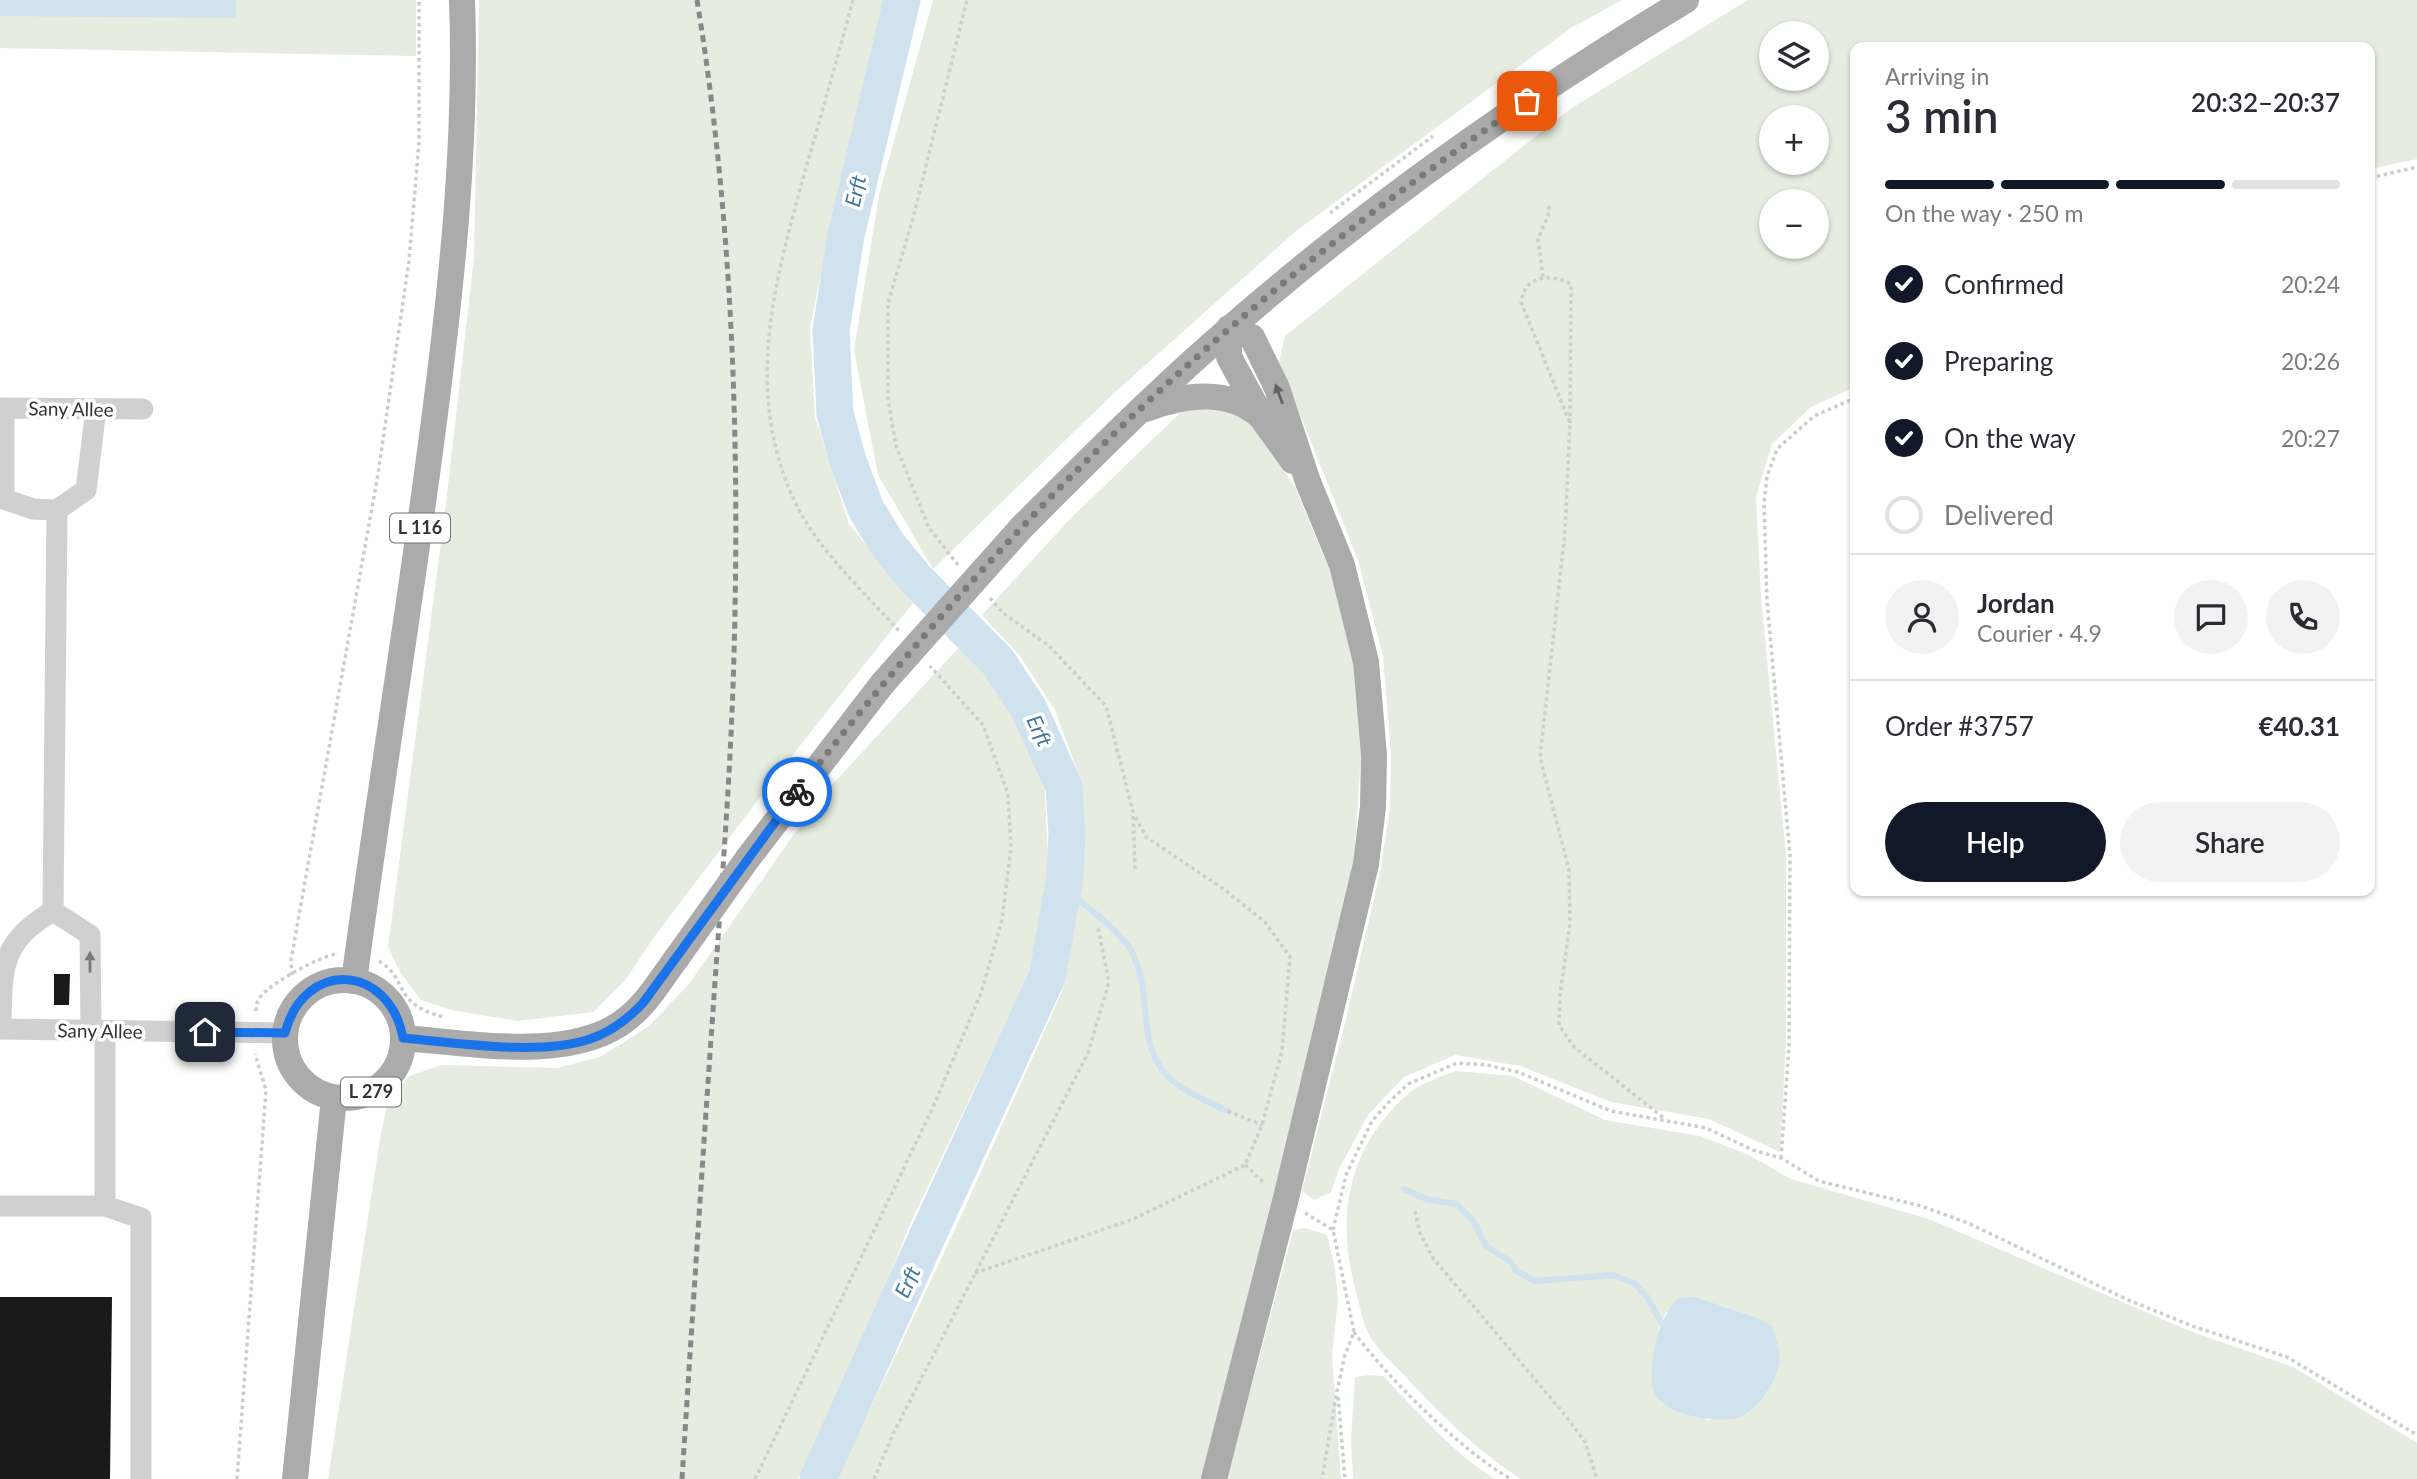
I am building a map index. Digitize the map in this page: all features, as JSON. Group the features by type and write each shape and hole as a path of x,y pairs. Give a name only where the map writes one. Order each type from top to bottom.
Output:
{"main road":[{"name":"L 116","path":"356,968 423,506 446,326 460,162 462,0"},
{"path":"285,1033 289,1014 300,998 356,968 373,988 389,1001 400,1018 403,1038 529,1046 566,1045 608,1032 631,1016 883,683 1022,527 1138,413 1229,328 1453,152 1574,69 1686,0"},
{"path":"1229,328 1229,357 1264,421 1308,482"},
{"path":"1214,1479 1285,1202 1366,864 1373,807 1374,755 1366,662 1342,565 1308,482 1277,388 1252,337 1229,328"},
{"path":"1138,413 1171,401 1210,396 1243,404 1264,421"},
{"name":"L 279","path":"285,1033 285,1051 302,1082 317,1093 334,1098 355,1098 374,1090 390,1077 400,1059 403,1038"},
{"name":"L 279","path":"295,1479 334,1098"}],"street":[{"name":"Sany Allee","path":"2,408 142,409"},
{"path":"2,408 2,499 33,509 57,510 86,490 96,409"},
{"path":"53,911 57,510"},
{"path":"1,1029 2,966 8,944 27,924 53,911"},
{"path":"53,911 90,936 98,1030 105,1206"},
{"name":"Sany Allee","path":"1,1029 285,1033"},
{"path":"0,1206 105,1206 141,1218 141,1479"}],"path":[{"path":"419,0 419,142 410,261 378,474 294,941 292,975 332,954 356,968 377,960 385,965 416,1008 450,1018"},
{"path":"853,0 780,261 771,306 766,354 769,401 783,469 805,521 903,636"},
{"path":"961,568 944,551 929,528 895,446 888,399 887,317 888,303 914,218 967,0"},
{"path":"2375,177 2417,167"},
{"path":"1543,277 1538,239 1548,216 1549,204"},
{"path":"1570,423 1521,302 1522,293 1528,285 1543,277 1558,277 1571,284 1570,423 1565,532 1540,757 1569,870 1570,923 1560,995 1559,1025 1574,1047 1667,1120"},
{"path":"1781,1158 1789,1046 1790,855 1768,601 1764,503 1768,476 1777,449 1814,416 1850,400"},
{"path":"986,595 1003,612 1048,645 1106,706 1133,812 1136,869"},
{"path":"755,1479 935,1103 981,993 1002,920 1012,848 1008,794 983,725 930,665"},
{"path":"975,1273 1131,1220 1245,1165 1262,1125 1282,1051 1290,957 1265,922 1225,890 1146,837 1133,812"},
{"path":"874,1479 894,1432 1088,1053 1108,982 1098,928"},
{"path":"1511,1479 1485,1465 1409,1393 1354,1332 1333,1230 1346,1175 1372,1121 1408,1084 1457,1063 1488,1065 1518,1072 1611,1111 1706,1128 1753,1150 1781,1158 1819,1181 1921,1206 1968,1223 2126,1300 2192,1326 2287,1357 2417,1435"},
{"path":"237,1479 266,1090"},
{"path":"1228,1111 1262,1125"},
{"path":"1285,1202 1333,1230"},
{"path":"1415,1211 1420,1233 1433,1258 1565,1415 1585,1443 1597,1479"},
{"path":"1322,1479 1337,1391 1345,1355 1354,1332"},
{"path":"1337,1391 1345,1479"}],"shaded area":[{"path":"0,0 416,0 416,56 0,48"},
{"path":"479,0 886,0 830,230 810,328 815,417 849,524 913,603 787,762 654,937 626,979 593,1012 518,1021 451,1010 421,1000 400,972 388,947 445,512 474,258"},
{"path":"933,0 1622,0 1571,28 1296,231 1114,393 933,569 878,475 854,350 879,195"},
{"path":"1748,0 2417,0 2417,159 2375,168 2375,42 1850,42 1850,389 1811,407 1772,444 1756,497 1761,597 1786,855 1786,1043 1780,1152 1709,1119 1611,1102 1520,1066 1455,1055 1404,1077 1368,1115 1339,1169 1331,1192 1314,1200 1302,1191 1380,873 1390,807 1391,755 1383,656 1358,560 1279,362 1285,336 1570,109"},
{"path":"1183,410 1223,410 1252,423 1295,487 1331,574 1353,662 1361,754 1354,862 1274,1200 1201,1479 837,1479 952,1236 1062,992 1080,890 1081,781 1055,710 1020,656 982,615 1069,520"},
{"path":"962,644 1010,708 1044,781 1049,872 1028,976 910,1224 836,1409 798,1479 328,1479 380,1139 389,1096 410,1076 441,1065 557,1068 600,1057 649,1026 689,984 818,800"},
{"path":"1456,1071 1513,1076 1605,1120 1700,1136 1749,1155 1791,1179 1929,1219 2190,1331 2293,1367 2417,1443 2417,1479 1521,1479 1458,1430 1379,1349 1364,1323 1350,1264 1347,1210 1360,1160 1372,1137 1388,1115 1413,1090","holes":["1720,1305 1753,1316 1768,1392 1742,1416 1706,1420 1658,1330 1666,1312"]},
{"path":"1306,1228 1327,1235 1335,1268 1338,1300 1332,1356 1341,1479 1227,1479 1293,1230"},
{"path":"1383,1376 1450,1444 1495,1479 1353,1479 1351,1439 1355,1377"}],"water":[{"path":"0,0 236,0 236,18 0,16"},
{"path":"1694,1297 1753,1316 1772,1326 1779,1354 1777,1371 1762,1399 1744,1415 1723,1419 1696,1417 1671,1408 1655,1394 1652,1368 1662,1323 1678,1298"}],"building":[{"path":"54,974 70,974 69,1005 54,1005"},
{"path":"0,1297 112,1297 110,1479 0,1479"}],"waterway":[{"name":"Erft","path":"818,1479 1047,977 1065,877 1067,833 1064,787 1029,709 998,662 915,578 888,545 866,509 848,461 835,414 831,330 846,235 902,0"},
{"path":"1063,888 1112,928 1133,954 1139,969 1149,1038 1160,1067 1180,1087 1227,1111"},
{"path":"1404,1189 1426,1199 1457,1204 1473,1221 1486,1246 1511,1262 1515,1270 1535,1281 1613,1275 1634,1283 1647,1297 1661,1322"}],"railway":[{"path":"682,1479 728,788 736,572 734,408 726,244 709,81 697,0"}],"way so far":[{"path":"797,792 871,697 939,618 1022,527 1138,413 1229,328 1301,270 1414,181 1527,101"}],"route":[{"path":"205,1032 285,1033 289,1014 300,998 316,987 335,981 354,981 373,988 389,1001 400,1018 403,1038 542,1046 577,1043 608,1032 631,1016 643,1003 797,792"}]}
